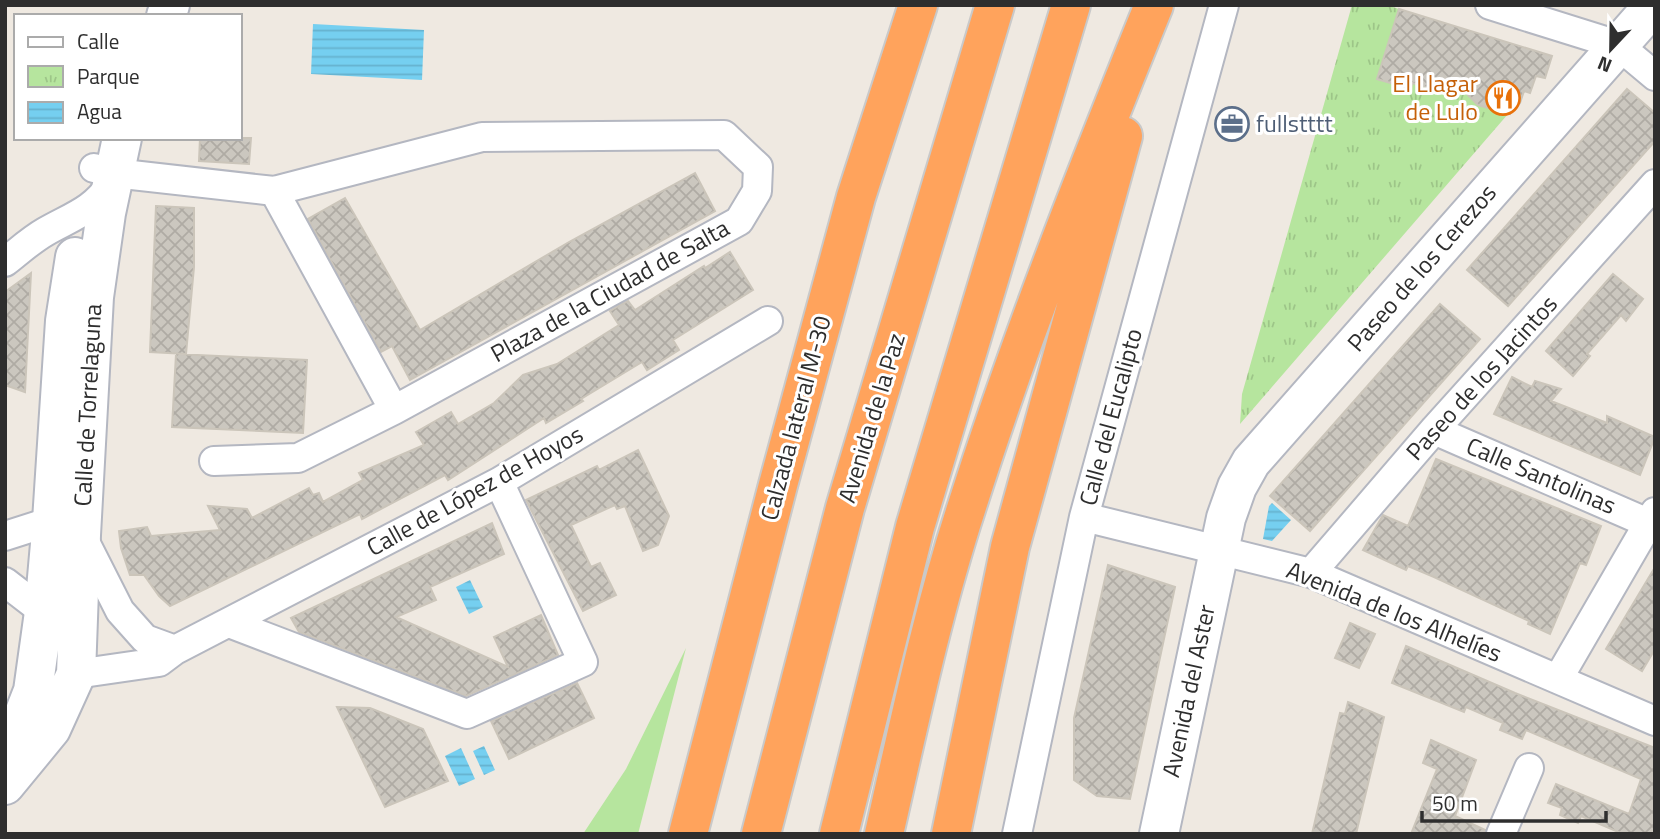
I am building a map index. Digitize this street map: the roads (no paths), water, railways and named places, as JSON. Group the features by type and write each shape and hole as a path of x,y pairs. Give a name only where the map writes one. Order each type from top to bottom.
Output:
{"highway":[{"name":"Calzada lateral M-30","path":"688,834 852,211 918,5"},
{"name":"Avenida de la Paz","path":"761,834 845,508 995,5"},
{"path":"839,834 915,527 1071,5"},
{"path":"933,618 967,505 1068,216 1156,5"},
{"path":"951,834 1010,547 1156,5"},
{"path":"884,834 933,618 948,525 994,334 1021,174"}],"street":[{"name":"Calle del Eucalipto","path":"1017,834 1084,517 1224,5"},
{"path":"1490,5 1618,45 1655,76"},
{"name":"Paseo de los Cerezos","path":"1220,549 1226,518 1237,487 1251,462 1654,5"},
{"name":"Plaza de la Ciudad de Salta","path":"109,160 274,191 482,137 724,135 758,167 757,191 738,221 394,410 298,458 214,461"},
{"name":"Calle de Torrelaguna","path":"76,674 66,528 65,321 83,213 109,160"},
{"name":"Calle de Torrelaguna","path":"44,612 66,528 109,160"},
{"name":"Paseo de los Jacintos","path":"1311,573 1434,430 1655,184"},
{"path":"274,191 394,410"},
{"path":"5,262 44,233 83,213"},
{"name":"Calle de López de Hoyos","path":"76,674 159,662 175,650 499,482 768,321"},
{"name":"Calle Santolinas","path":"1434,430 1652,517"},
{"path":"229,623 467,714 583,662 499,482"},
{"name":"Avenida de los Alhelíes","path":"1084,517 1311,573 1655,721"},
{"path":"1558,679 1652,517"},
{"path":"5,536 66,528 120,611 145,639 175,650"},
{"name":"Avenida del Aster","path":"1158,834 1220,549"},
{"path":"5,582 44,612 33,691 24,714 5,741"},
{"path":"5,785 51,729 76,674"},
{"path":"1501,834 1529,768"}],"water":[{"path":"313,24 424,30 422,80 311,74"},
{"path":"1272,503 1291,520 1272,541 1263,539 1269,506"},
{"path":"470,580 483,607 469,614 456,587"},
{"path":"484,746 495,770 484,775 473,751"},
{"path":"461,748 475,779 459,786 445,756"}],"place":[{"name":"El Llagar de Lulo","path":"1503,98"},
{"name":"fullstttt","path":"1232,124"}]}
